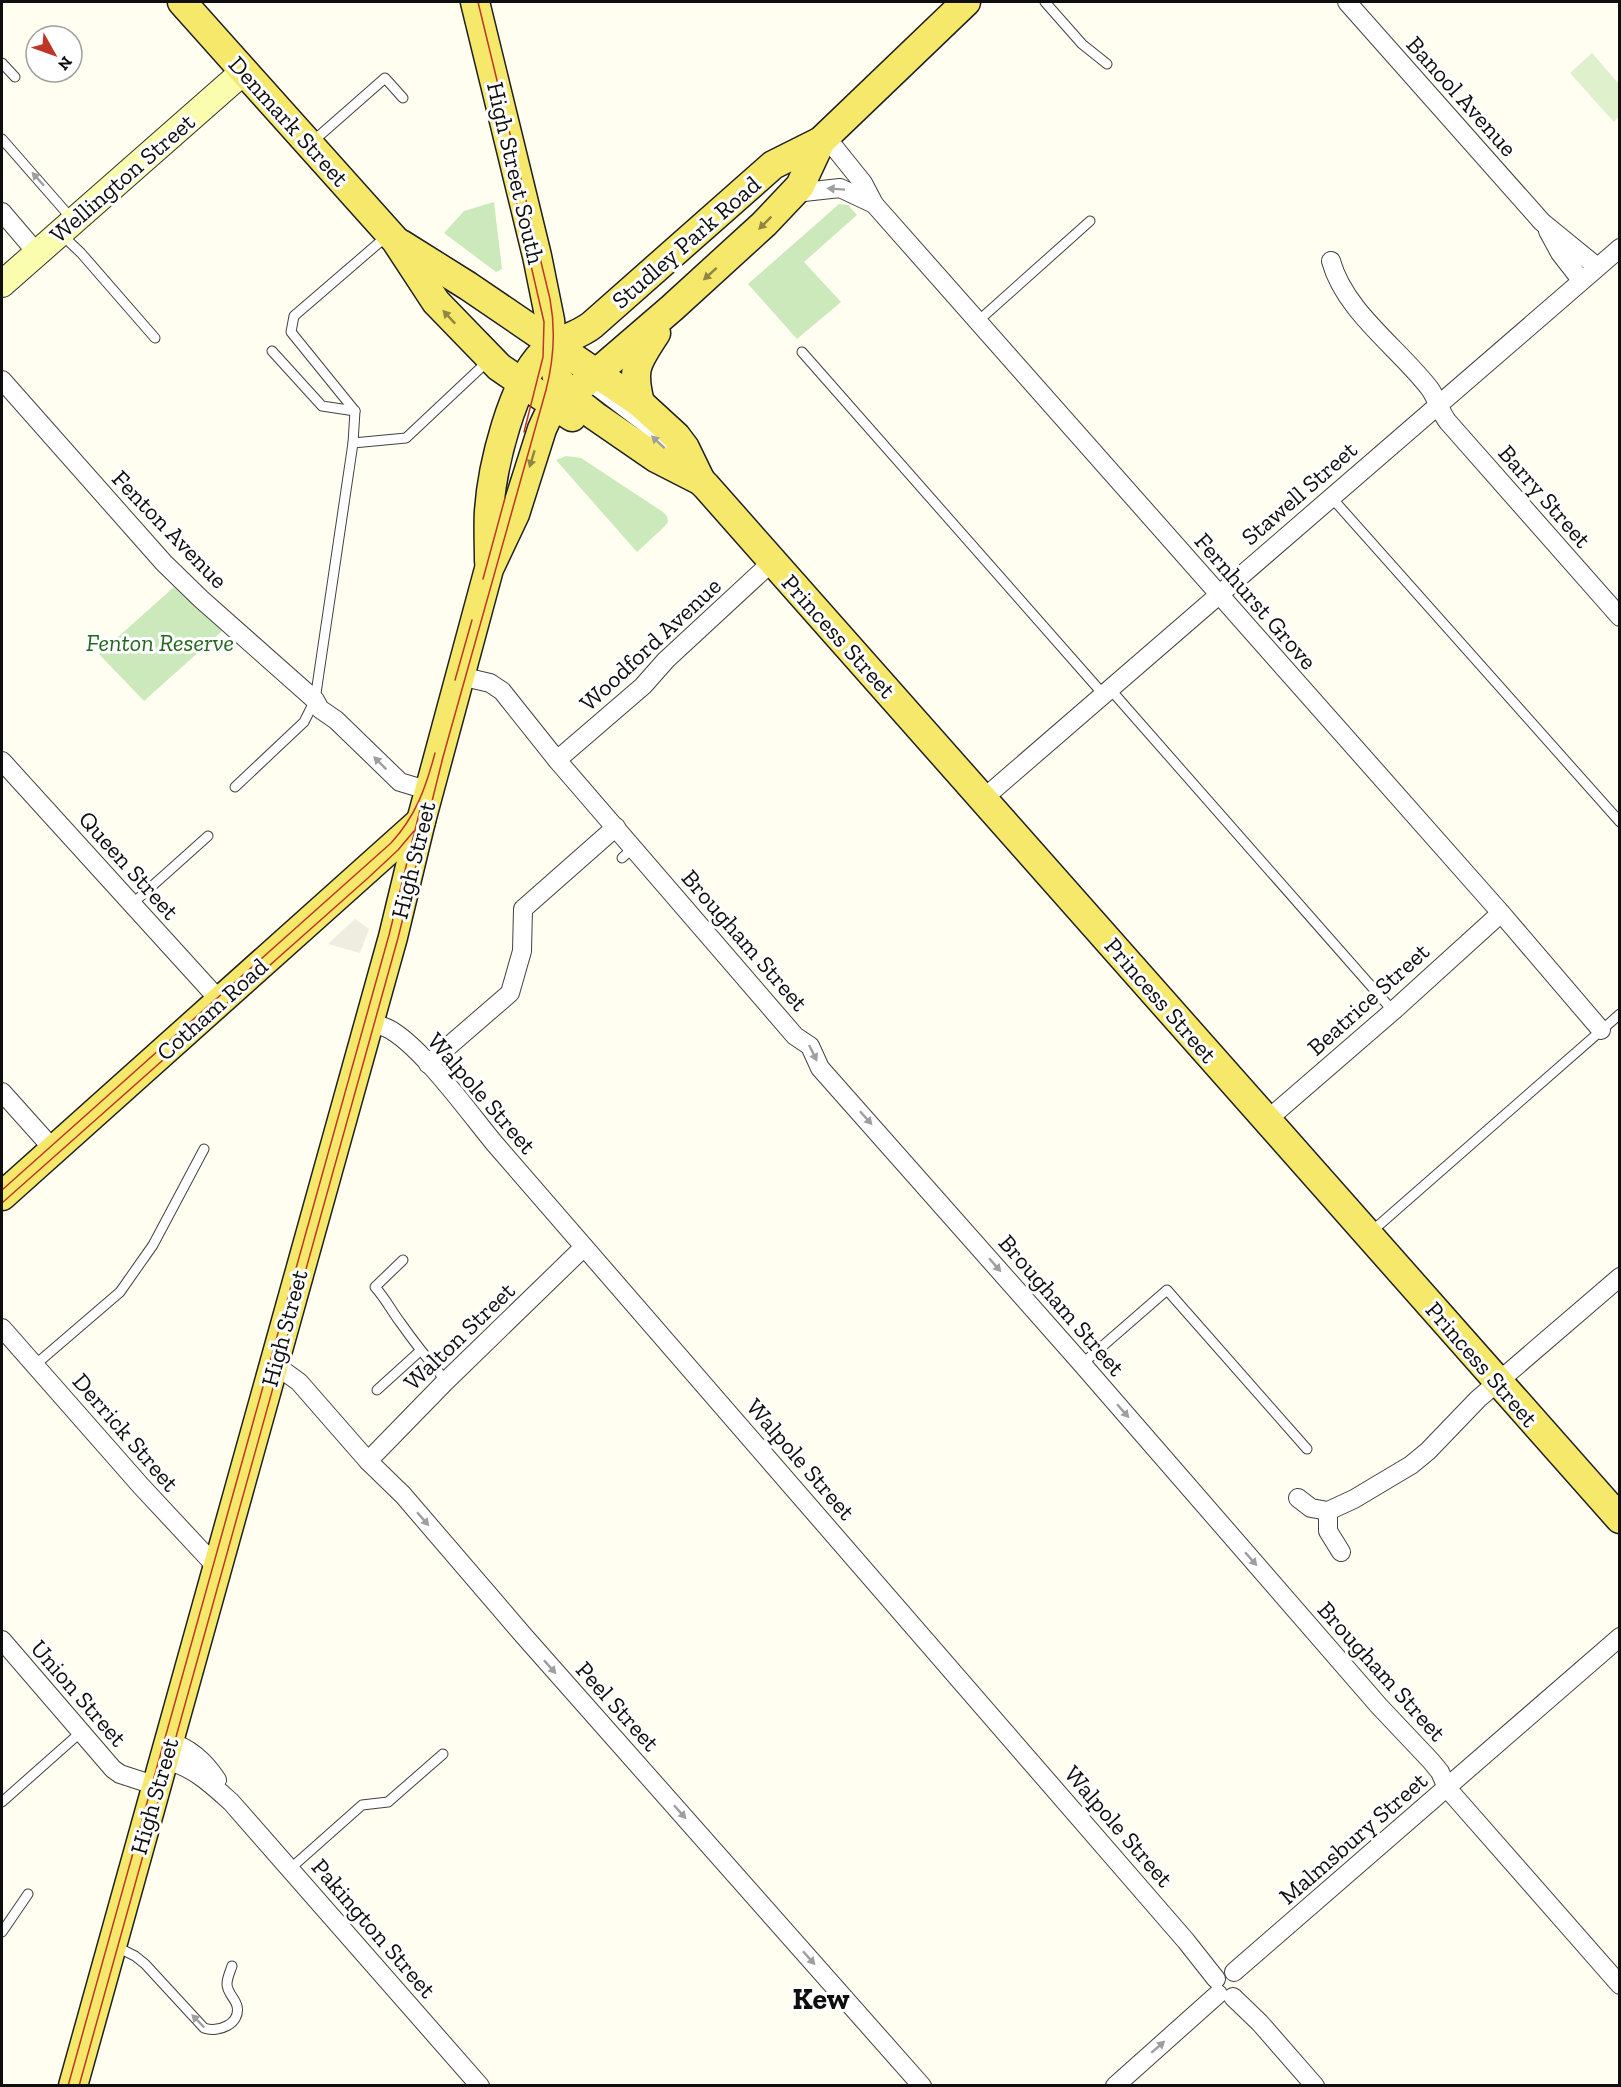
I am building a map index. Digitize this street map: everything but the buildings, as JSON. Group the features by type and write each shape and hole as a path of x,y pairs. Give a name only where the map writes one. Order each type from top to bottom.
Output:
{"main road":[{"name":"Denmark Street","path":"182,2 393,238 436,302 490,359 522,384"},
{"name":"High Street South","path":"475,2 537,256 550,320 567,375"},
{"name":"Studley Park Road","path":"567,375 579,334 773,165 823,139 963,2"},
{"name":"Studley Park Road","path":"567,375 672,308 750,239 795,193 823,139"},
{"name":"Denmark Street","path":"393,238 468,286 567,375"},
{"path":"640,403 634,383 636,365 672,308"},
{"name":"High Street","path":"489,569 489,522 493,484 509,418 522,384 567,375"},
{"name":"High Street","path":"73,2085 369,1024 489,569 517,508 544,422 567,375"},
{"name":"Princess Street","path":"567,375 645,466 701,481"},
{"name":"Princess Street","path":"522,384 567,375 640,403 676,435 701,481 1620,1519"},
{"name":"Cotham Road","path":"2,1196 422,821"}],"street":[{"name":"Banool Avenue","path":"1347,2 1542,222 1596,266"},
{"name":"Wellington Street","path":"2,284 243,72"},
{"name":"Fernhurst Grove","path":"823,139 863,183 874,204 977,322 1501,913 1601,1030"},
{"name":"Fernhurst Grove","path":"795,193 840,188 874,204"},
{"path":"2,212 37,253"},
{"name":"Banool Avenue","path":"1542,222 1560,254 1581,280"},
{"name":"Stawell Street","path":"984,798 1596,266 1620,248"},
{"name":"Barry Street","path":"1331,261 1335,274 1350,300 1431,391 1448,422 1620,617"},
{"name":"Fenton Avenue","path":"2,380 177,576 315,700 320,709 343,726 400,782 430,791"},
{"name":"Woodford Avenue","path":"558,760 643,686 666,660 773,561"},
{"name":"Brougham Street","path":"460,676 498,687 615,827 628,853 795,1036 810,1046 820,1068 1082,1364 1379,1706 1431,1761 1440,1772 1447,1788 1620,1985"},
{"name":"Queen Street","path":"2,760 221,1002"},
{"path":"428,1064 510,993 522,951 523,909 615,827"},
{"name":"Beatrice Street","path":"1267,1120 1393,1011 1501,913"},
{"name":"Walpole Street","path":"369,1024 391,1031 428,1064 1186,1941 1229,1983 1260,2023 1315,2085"},
{"path":"2,1092 54,1150"},
{"name":"Walton Street","path":"368,1461 446,1381 584,1247"},
{"path":"1298,1498 1311,1508 1328,1511 1354,1499 1411,1465 1428,1451 1478,1399 1620,1277"},
{"name":"Derrick Street","path":"2,1328 188,1537 210,1560 218,1564"},
{"name":"Peel Street","path":"274,1364 299,1382 368,1461 403,1495 524,1636 922,2085"},
{"path":"1328,1511 1328,1531 1341,1552"},
{"name":"Malmsbury Street","path":"1114,2085 1187,2022 1200,2007 1229,1983 1280,1933 1620,1637"},
{"name":"Union Street","path":"2,1640 113,1769 120,1774 163,1762"},
{"name":"Pakington Street","path":"163,1762 192,1753 211,1770 231,1802 480,2085"}],"lane":[{"path":"1045,2 1082,44 1107,64"},
{"path":"2,63 15,77"},
{"path":"309,144 385,78 403,98"},
{"path":"2,138 67,227 81,253 155,338"},
{"path":"977,322 1090,221"},
{"path":"235,787 304,722 315,700 353,443 356,411 291,332 294,316 393,238"},
{"path":"272,351 322,405 356,411"},
{"path":"802,352 1393,1011"},
{"path":"353,443 406,438 490,359"},
{"path":"1331,497 1620,822"},
{"path":"132,904 208,836"},
{"path":"1368,1234 1620,1014"},
{"path":"35,1365 120,1292 153,1245 204,1149"},
{"path":"403,1260 375,1287 387,1300 420,1351 446,1381"},
{"path":"1082,1364 1167,1290 1308,1449"},
{"path":"378,1390 420,1351"},
{"path":"2,1802 81,1732"},
{"path":"291,1868 362,1805 388,1802 443,1754"},
{"path":"2,1932 28,1894"},
{"path":"112,1945 135,1956 145,1964 204,2028 209,2030 221,2030 232,2021 237,2013 237,2006 227,1984 232,1966"}],"green space":[{"path":"1592,53 1619,84 1619,116 1614,122 1570,73"},
{"path":"494,202 502,269 496,272 444,233 464,211"},
{"path":"839,204 848,205 857,215 804,262 841,302 797,339 748,284"},
{"path":"566,456 581,458 663,512 668,522 637,552 556,460"},
{"name":"Fenton Reserve","path":"174,587 222,631 144,701 99,654"}],"shaded area":[{"path":"355,919 369,929 360,953 328,944"}],"tram line":[{"path":"79,2086 398,938 443,757 549,379 553,334 550,299 478,2"},
{"path":"506,157 544,322 543,357 524,432"},
{"path":"483,579 505,498"},
{"path":"455,680 472,620"},
{"path":"2,1190 391,843 414,812 435,753"},
{"path":"68,2086 389,935 420,810"},
{"path":"2,1203 368,878 398,850 414,831"}],"district":[{"name":"Kew","path":"821,1999"}]}
